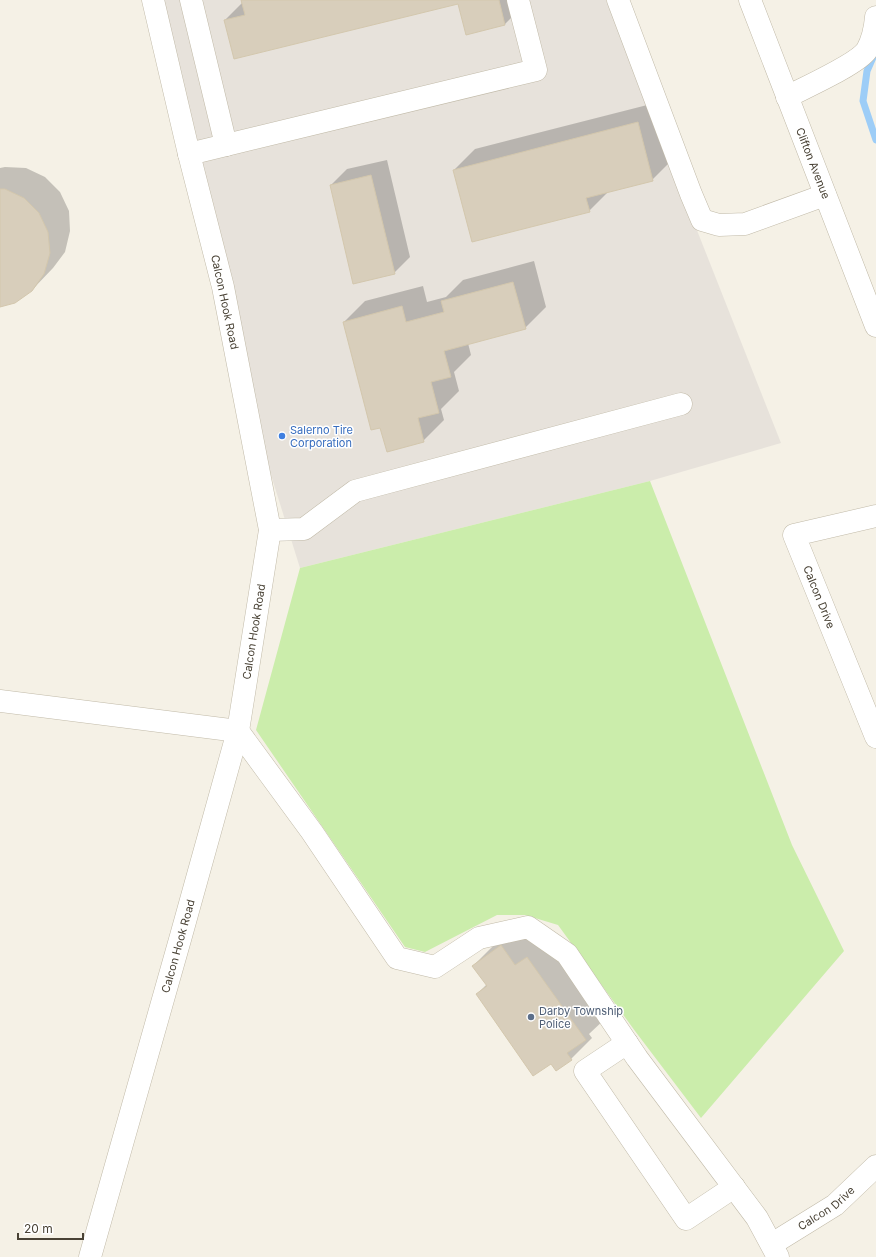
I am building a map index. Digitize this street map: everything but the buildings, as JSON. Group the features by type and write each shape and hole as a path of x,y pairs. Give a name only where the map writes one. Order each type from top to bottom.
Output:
{"street":[{"name":"Calcon Hook Road","path":"90,1257 238,731 270,530 223,287 189,154 153,0"},
{"path":"192,0 226,145"},
{"path":"189,154 536,70 518,0"},
{"path":"618,0 702,220 719,225 745,224 825,195"},
{"name":"Clifton Avenue","path":"750,0 876,326"},
{"path":"874,0 876,8"},
{"path":"787,97 848,65 866,51 875,32 876,17"},
{"path":"270,530 304,529 355,491 681,404"},
{"name":"Calcon Drive","path":"876,516 794,536 876,737"},
{"path":"0,701 238,731 312,832 397,958 434,967 479,938 528,927 567,954 642,1065 757,1218 775,1251"},
{"path":"627,1043 585,1071 686,1219 734,1187"},
{"name":"Calcon Drive","path":"775,1251 835,1205 876,1166"}],"shaded area":[{"path":"147,0 606,0 781,443 650,481 300,568 210,279"}],"green space":[{"path":"650,481 792,845 844,951 701,1118 635,1031 558,925 525,915 497,915 425,952 405,947 256,730 300,568"}],"waterway":[{"path":"875,53 867,71 863,101 876,140"}],"place":[{"name":"Salerno Tire Corporation","path":"282,436"},
{"name":"Darby Township Police","path":"531,1017"}]}
